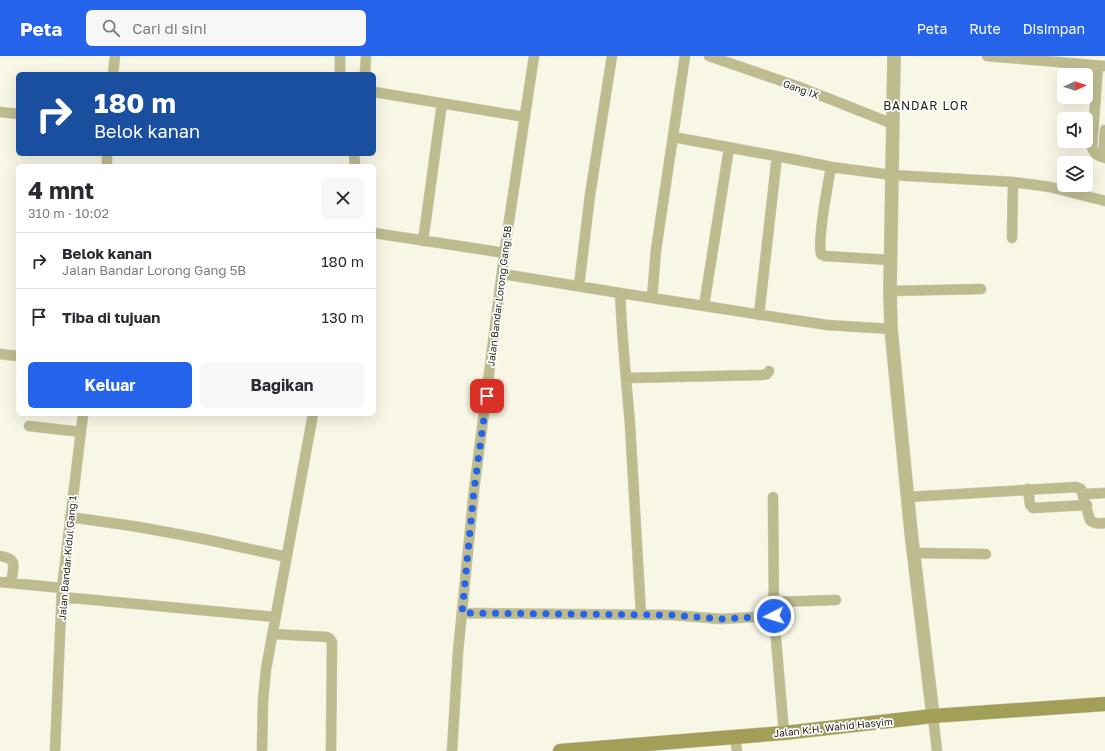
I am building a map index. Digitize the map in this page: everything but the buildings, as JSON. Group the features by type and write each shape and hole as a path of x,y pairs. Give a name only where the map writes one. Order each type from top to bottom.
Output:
{"main road":[{"name":"Jalan K.H. Wahid Hasyim","path":"560,751 628,748 784,733 933,716 1105,704"}],"street":[{"path":"114,72 115,56"},
{"path":"340,56 340,72"},
{"path":"365,72 366,56"},
{"name":"Jalan Bandar Lorong Gang 5B","path":"452,751 462,613 474,490 505,253 534,56"},
{"path":"578,286 590,195 612,56"},
{"path":"652,298 656,250 685,56"},
{"name":"Gang IX","path":"709,56 802,88 893,124"},
{"path":"894,56 890,260 891,329 913,553 937,751"},
{"path":"987,56 1102,66 1092,147 1095,154 1104,158 1105,130"},
{"path":"376,92 525,117"},
{"path":"423,241 442,103"},
{"path":"0,112 16,114"},
{"path":"673,136 831,167 892,175 1013,182 1050,187 1105,201"},
{"path":"704,306 729,148"},
{"path":"759,315 777,156"},
{"path":"831,167 820,234 821,254 825,256 890,260"},
{"path":"1012,238 1013,182"},
{"path":"376,233 505,253"},
{"path":"503,274 827,325 891,329"},
{"path":"890,291 981,289"},
{"path":"620,293 641,615"},
{"path":"0,354 16,356"},
{"path":"626,378 762,375 767,374 769,371"},
{"name":"Jalan Bandar Kidul Gang 1","path":"55,751 62,593 83,416"},
{"path":"262,751 266,677 275,617 313,416"},
{"path":"29,426 81,432"},
{"path":"908,497 1076,487 1081,489 1084,494 1090,520 1093,522 1105,523"},
{"path":"1028,489 1030,505 1033,508 1086,505"},
{"path":"1084,494 1105,493"},
{"path":"773,497 774,616 784,733"},
{"path":"70,518 139,527 287,557"},
{"path":"913,553 986,554"},
{"path":"0,556 9,557 13,560 11,583"},
{"path":"0,582 62,593 275,617"},
{"path":"774,602 836,600"},
{"path":"462,613 672,615 721,619 774,616"},
{"path":"273,634 327,637 332,642 331,751"},
{"path":"735,737 737,751"}],"district":[{"name":"BANDAR LOR","path":"926,106"}],"route":[{"path":"487,396 474,490 462,613 672,615 721,619 774,616"}]}
